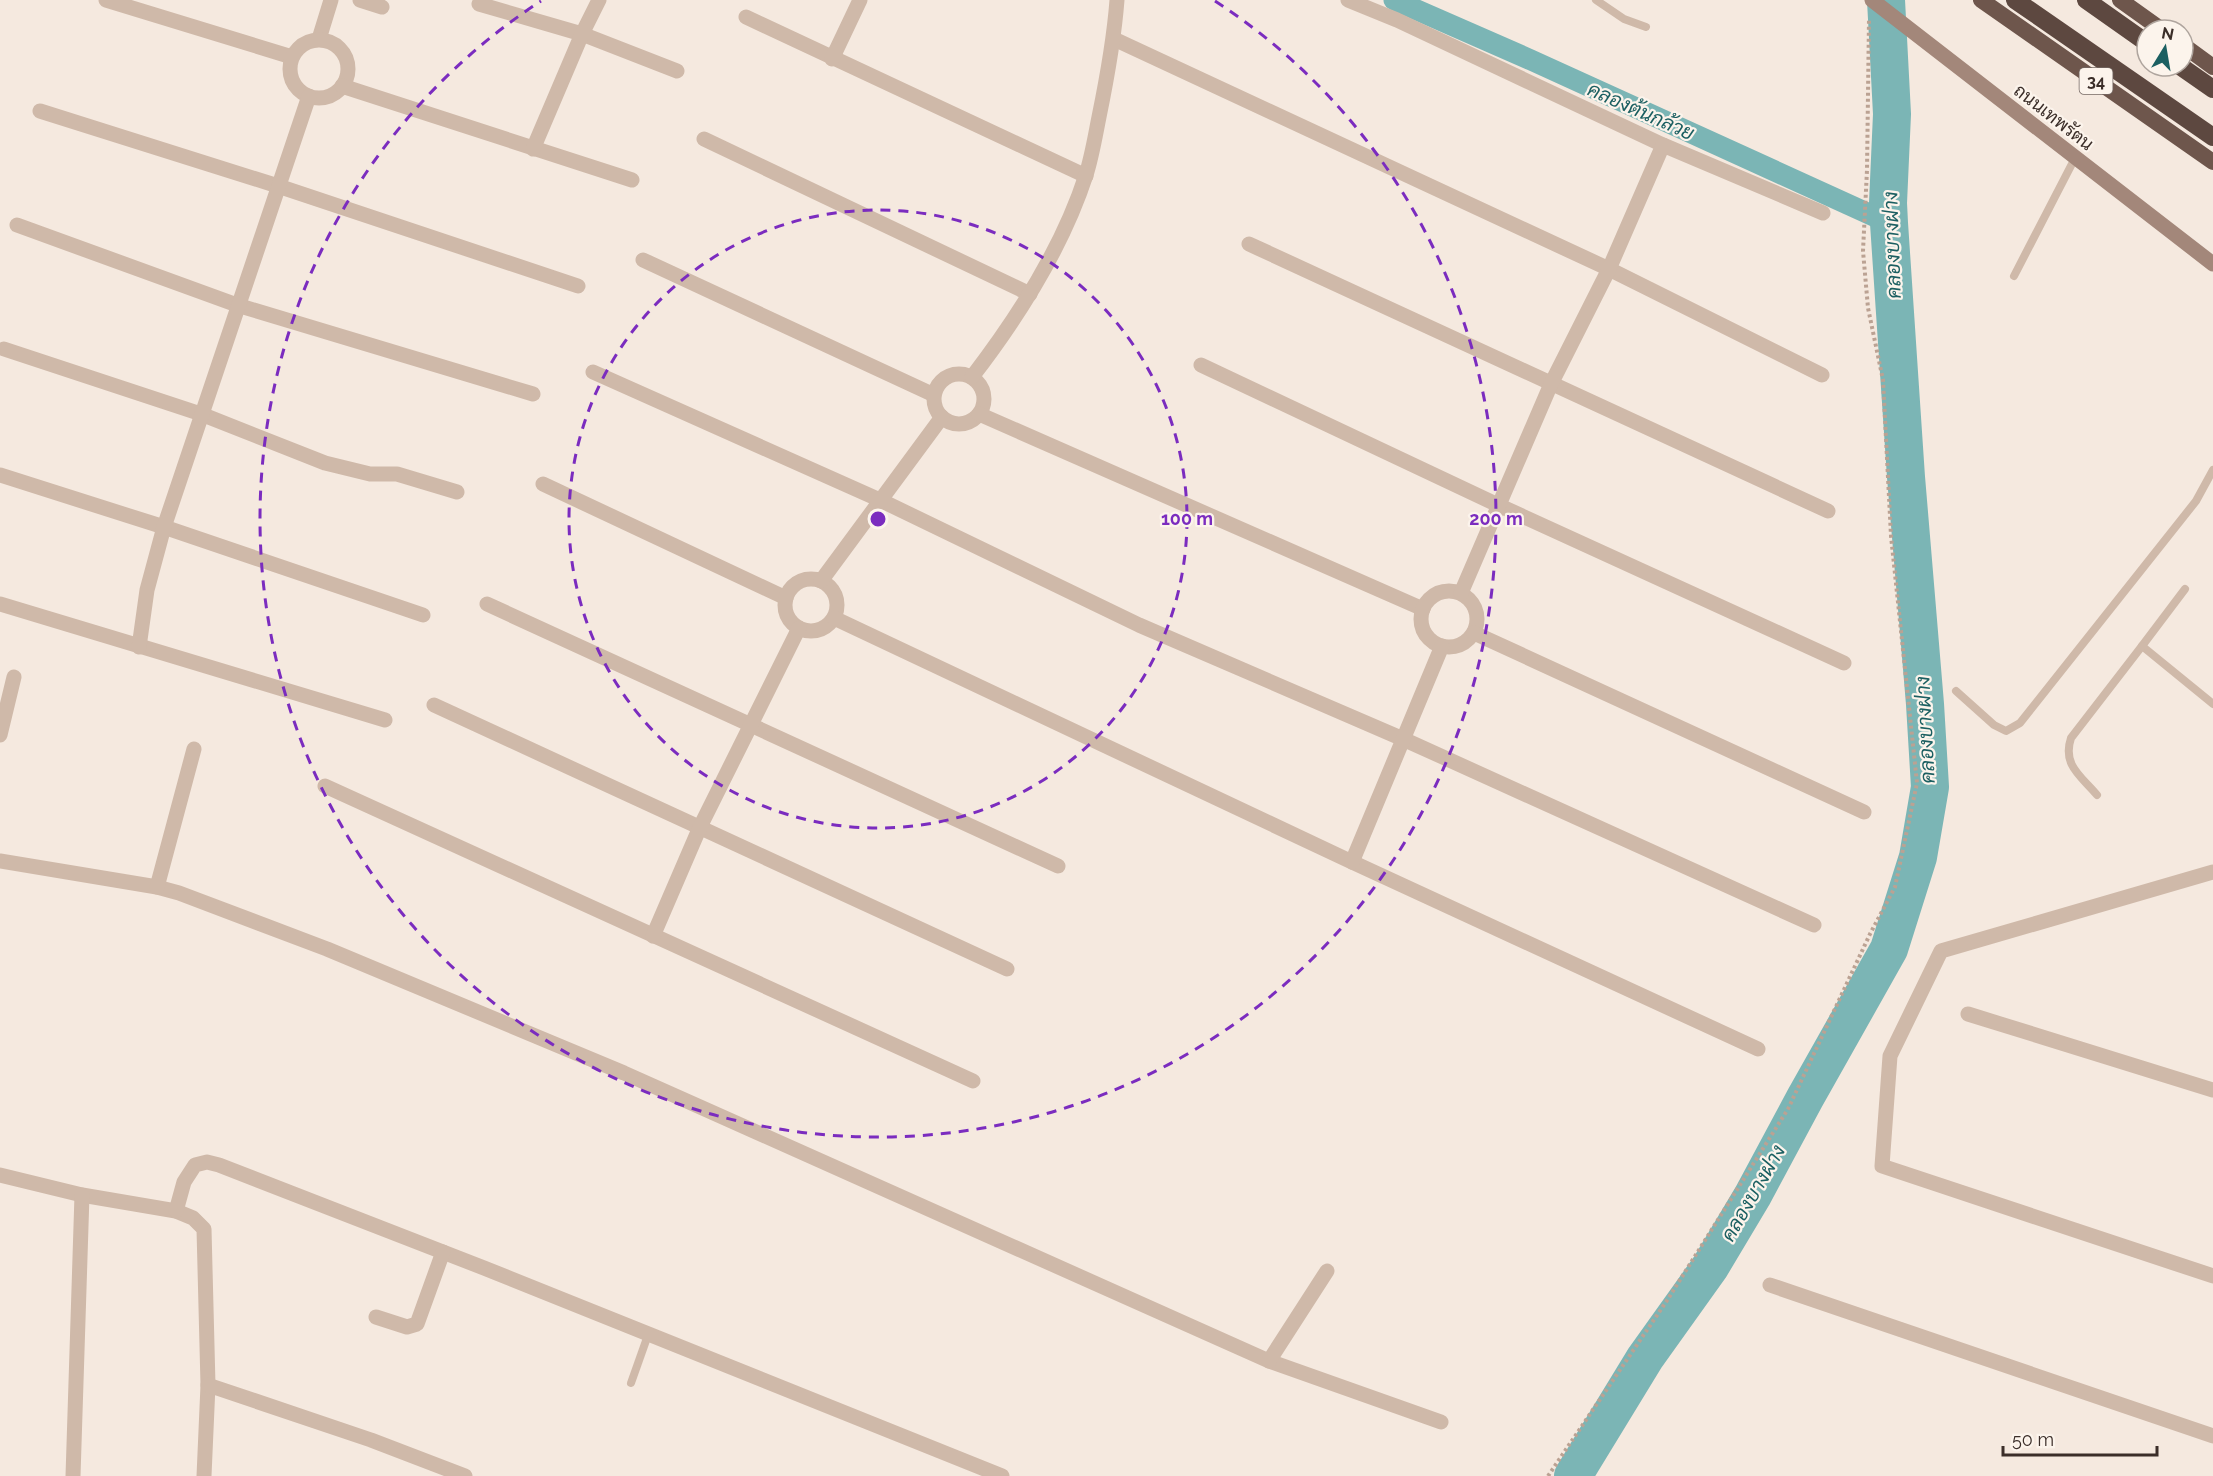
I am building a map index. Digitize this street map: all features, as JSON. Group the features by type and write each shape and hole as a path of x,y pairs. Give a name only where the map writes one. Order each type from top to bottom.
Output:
{"highway":[{"name":"34","path":"1980,0 2213,162"},
{"path":"2015,0 2213,137"},
{"path":"2086,0 2135,35"},
{"path":"2120,0 2145,18"},
{"path":"2195,54 2213,67"},
{"path":"2195,76 2213,89"}],"main road":[{"name":"ถนนเทพรัตน","path":"1870,6 1910,29 2213,264"}],"street":[{"path":"106,0 292,57"},
{"path":"319,39 331,0"},
{"path":"360,0 382,7"},
{"path":"533,149 599,0"},
{"path":"832,59 860,0"},
{"path":"972,377 1002,339 1030,294 1062,234 1086,176 1114,39 1117,0"},
{"path":"1348,0 1397,20 1664,145 1823,213"},
{"path":"479,4 582,34 677,71"},
{"path":"746,17 1086,176"},
{"path":"319,39 334,44 345,56 348,71 342,86 333,94 321,98 309,96 299,90 292,80 289,68 292,57 303,44 319,39"},
{"path":"1114,39 1610,268 1822,375"},
{"path":"342,86 632,180"},
{"path":"139,647 147,590 164,527 309,96"},
{"path":"40,111 278,186 578,286"},
{"path":"704,139 1030,294"},
{"path":"1461,593 1551,384 1610,268 1664,145"},
{"path":"17,225 237,305 533,394"},
{"path":"1249,244 1828,512"},
{"path":"643,260 934,395"},
{"path":"4,349 201,414 326,463 370,474 397,474 457,492"},
{"path":"1201,365 1498,505 1844,663"},
{"path":"593,372 880,500 1139,626 1403,739 1814,925"},
{"path":"964,374 979,382 984,398 979,414 965,423 948,422 936,411 934,395 936,387 948,376 964,374"},
{"path":"979,414 1423,609"},
{"path":"821,581 942,417"},
{"path":"0,475 164,527 423,615"},
{"path":"543,484 786,598"},
{"path":"812,579 821,581 828,585 836,600 837,608 834,618 823,628 815,630 799,628 787,615 786,598 795,584 812,579"},
{"path":"1452,591 1461,593 1469,599 1478,615 1474,633 1460,645 1451,647 1433,642 1422,627 1423,609 1434,595 1452,591"},
{"path":"0,604 385,720"},
{"path":"487,604 1058,866"},
{"path":"834,618 1352,862 1758,1049"},
{"path":"653,936 700,828 799,628"},
{"path":"1474,633 1864,812"},
{"path":"1352,862 1442,646"},
{"path":"0,735 14,677"},
{"path":"434,705 1007,969"},
{"path":"157,887 194,749"},
{"path":"325,786 973,1082"},
{"path":"0,861 178,892 327,949 624,1073 1269,1361 1441,1422"},
{"path":"2213,872 1941,951 1890,1056 1882,1166 2213,1276"},
{"path":"1968,1014 2213,1090"},
{"path":"176,1211 184,1182 195,1165 207,1162 230,1169 1002,1476"},
{"path":"0,1175 82,1195 176,1211 193,1218 204,1229 208,1385 204,1476"},
{"path":"73,1476 82,1195"},
{"path":"376,1317 407,1327 417,1324 443,1252"},
{"path":"1269,1361 1327,1271"},
{"path":"1770,1285 2213,1436"},
{"path":"208,1385 371,1440 465,1476"}],"lane":[{"path":"1596,0 1624,19 1646,27"},
{"path":"2014,276 2074,158"},
{"path":"1956,691 1994,725 2006,731 2020,723 2196,501 2213,470"},
{"path":"2097,795 2069,762 2067,750 2071,738 2185,589"},
{"path":"2142,646 2213,704"},
{"path":"631,1383 648,1335"}],"path":[{"path":"1548,1476 1666,1302 1788,1109 1870,934 1895,887 1917,783 1891,536 1883,380 1868,308 1863,251 1870,6"}],"waterway":[{"name":"คลองต้นกล้วย","path":"1394,0 1889,223"},
{"name":"คลองบางฝาง","path":"1573,1476 1645,1358 1710,1267 1753,1195 1889,949 1918,857 1930,787 1889,223 1892,114 1886,0"}]}
